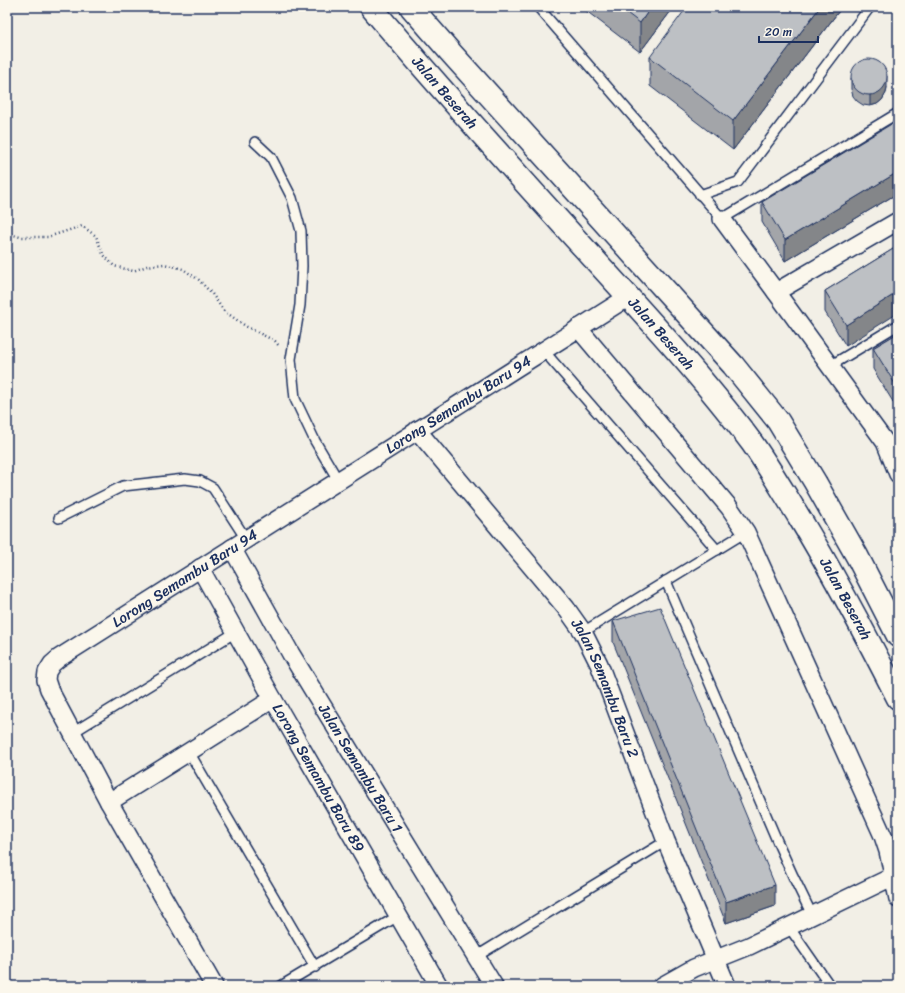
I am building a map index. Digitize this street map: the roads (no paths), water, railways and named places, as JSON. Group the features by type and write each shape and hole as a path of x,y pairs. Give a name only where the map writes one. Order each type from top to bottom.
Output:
{"highway":[{"name":"Jalan Beserah","path":"370,7 707,387 753,445 831,569 898,698"},
{"name":"Jalan Beserah","path":"411,7 733,365 778,421 857,556 898,636"}],"street":[{"path":"722,219 830,366 891,438 898,474"},
{"path":"776,292 898,221"},
{"name":"Lorong Semambu Baru 94","path":"214,986 109,802 72,733 49,689 46,680 47,672 52,664 200,568 628,297"},
{"path":"578,328 729,507 746,532 883,836 895,875 898,899"},
{"name":"Jalan Semambu Baru 2","path":"417,430 566,608 583,632 599,664 666,841 727,986"},
{"name":"Jalan Semambu Baru 1","path":"239,543 291,654 338,733 477,956 488,984"},
{"name":"Lorong Semambu Baru 89","path":"200,568 273,699 439,986"},
{"path":"109,802 273,699"},
{"path":"662,986 694,968 716,960 789,927 895,875"}],"lane":[{"path":"538,7 722,219 898,113"},
{"path":"700,195 738,182 870,7"},
{"path":"255,142 271,157 292,198 301,231 302,266 300,305 291,359 295,398 315,441 338,480"},
{"path":"830,366 898,325"},
{"path":"543,350 717,550"},
{"path":"59,518 123,486 185,479 200,482 213,488 239,543"},
{"path":"583,632 746,532"},
{"path":"666,581 787,863 812,915"},
{"path":"72,733 236,632"},
{"path":"189,752 315,966"},
{"path":"477,956 666,841"},
{"path":"281,986 398,916"},
{"path":"789,927 830,986"}]}
